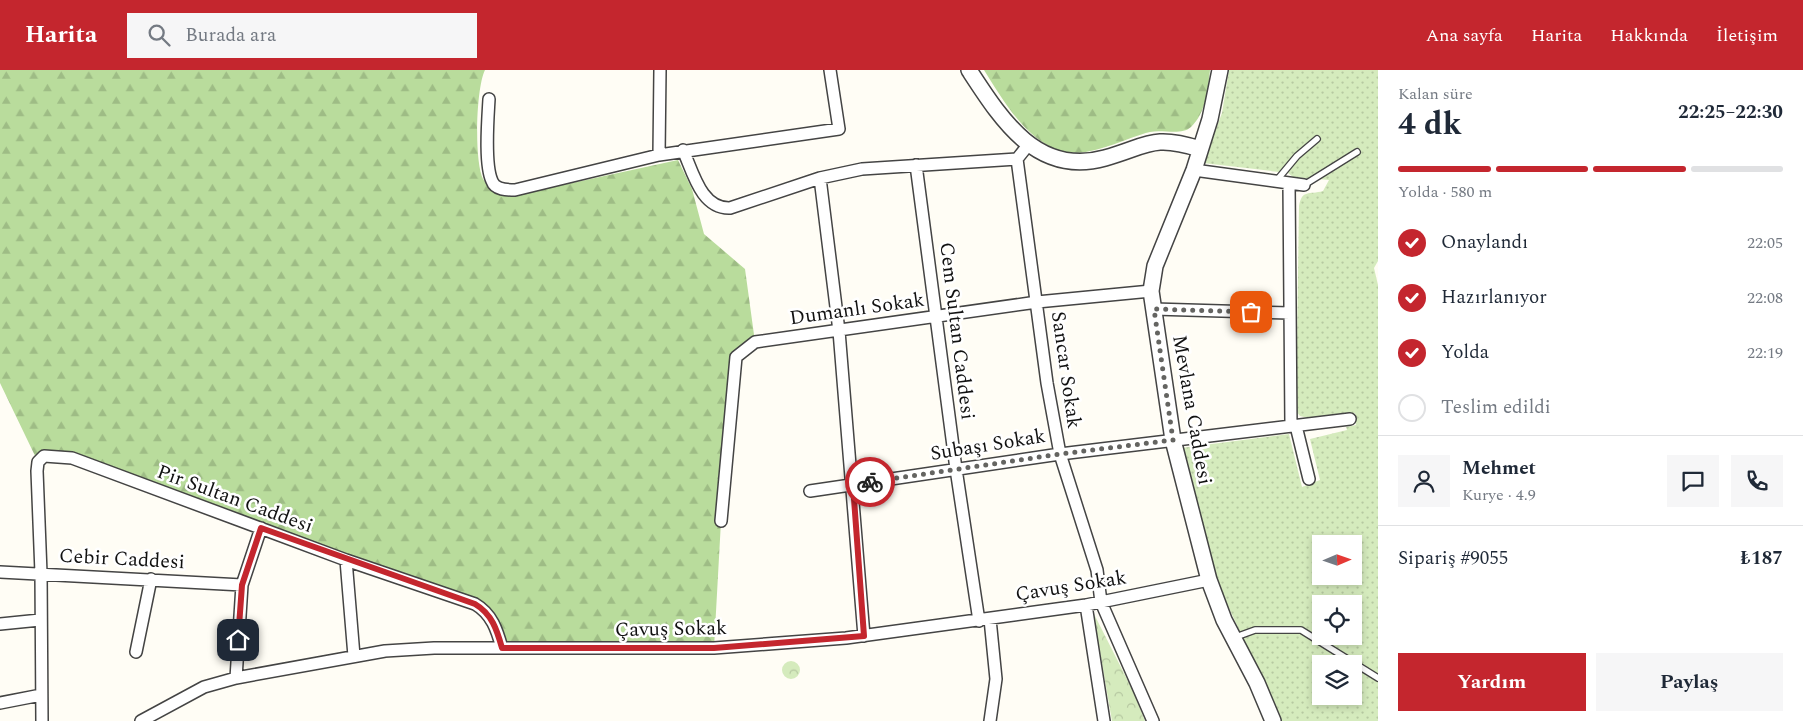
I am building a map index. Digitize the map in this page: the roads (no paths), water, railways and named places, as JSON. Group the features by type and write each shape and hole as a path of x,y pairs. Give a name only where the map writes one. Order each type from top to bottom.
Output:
{"street":[{"path":"659,155 660,70"},
{"path":"489,99 490,173 492,182 498,187 507,190 683,150 839,129 830,70"},
{"path":"969,70 1004,122 1029,144 1051,157 1071,162 1088,162 1106,158 1142,144 1161,141 1178,142 1200,149"},
{"name":"Mevlana Caddesi","path":"1220,70 1214,106 1194,170 1158,257 1151,291 1173,440 1209,580 1218,608 1257,682 1272,721"},
{"path":"683,150 700,188 710,202 721,209 738,206 820,178 862,170 1017,159 1029,144"},
{"name":"Sancar Sokak","path":"1017,159 1060,454 1097,570 1101,602 1153,721"},
{"name":"Cem Sultan Caddesi","path":"916,165 956,469 996,680 990,721"},
{"path":"1194,170 1304,185"},
{"path":"820,178 839,331 864,636"},
{"path":"1289,184 1290,313 1294,426 1309,479"},
{"name":"Dumanlı Sokak","path":"721,521 736,357 755,342 1037,302 1151,291"},
{"path":"1154,309 1290,313"},
{"name":"Subaşı Sokak","path":"810,491 1060,454 1350,419"},
{"name":"Pir Sultan Caddesi","path":"41,573 38,462 44,456 72,458 346,560 475,604 488,614 493,621 502,648"},
{"path":"236,678 242,585 261,528"},
{"path":"346,560 354,656"},
{"name":"Cebir Caddesi","path":"0,572 242,585"},
{"path":"41,573 42,721"},
{"path":"136,652 151,579"},
{"name":"Çavuş Sokak","path":"141,721 204,687 236,678 354,656 410,649 714,648 864,636 1086,605 1209,580"},
{"path":"1086,605 1104,721"},
{"path":"0,624 40,620"},
{"path":"0,703 41,695"}],"lane":[{"path":"1277,180 1297,156 1316,139"},
{"path":"1304,185 1357,152"},
{"path":"1233,638 1255,630 1301,630 1378,678"}]}
